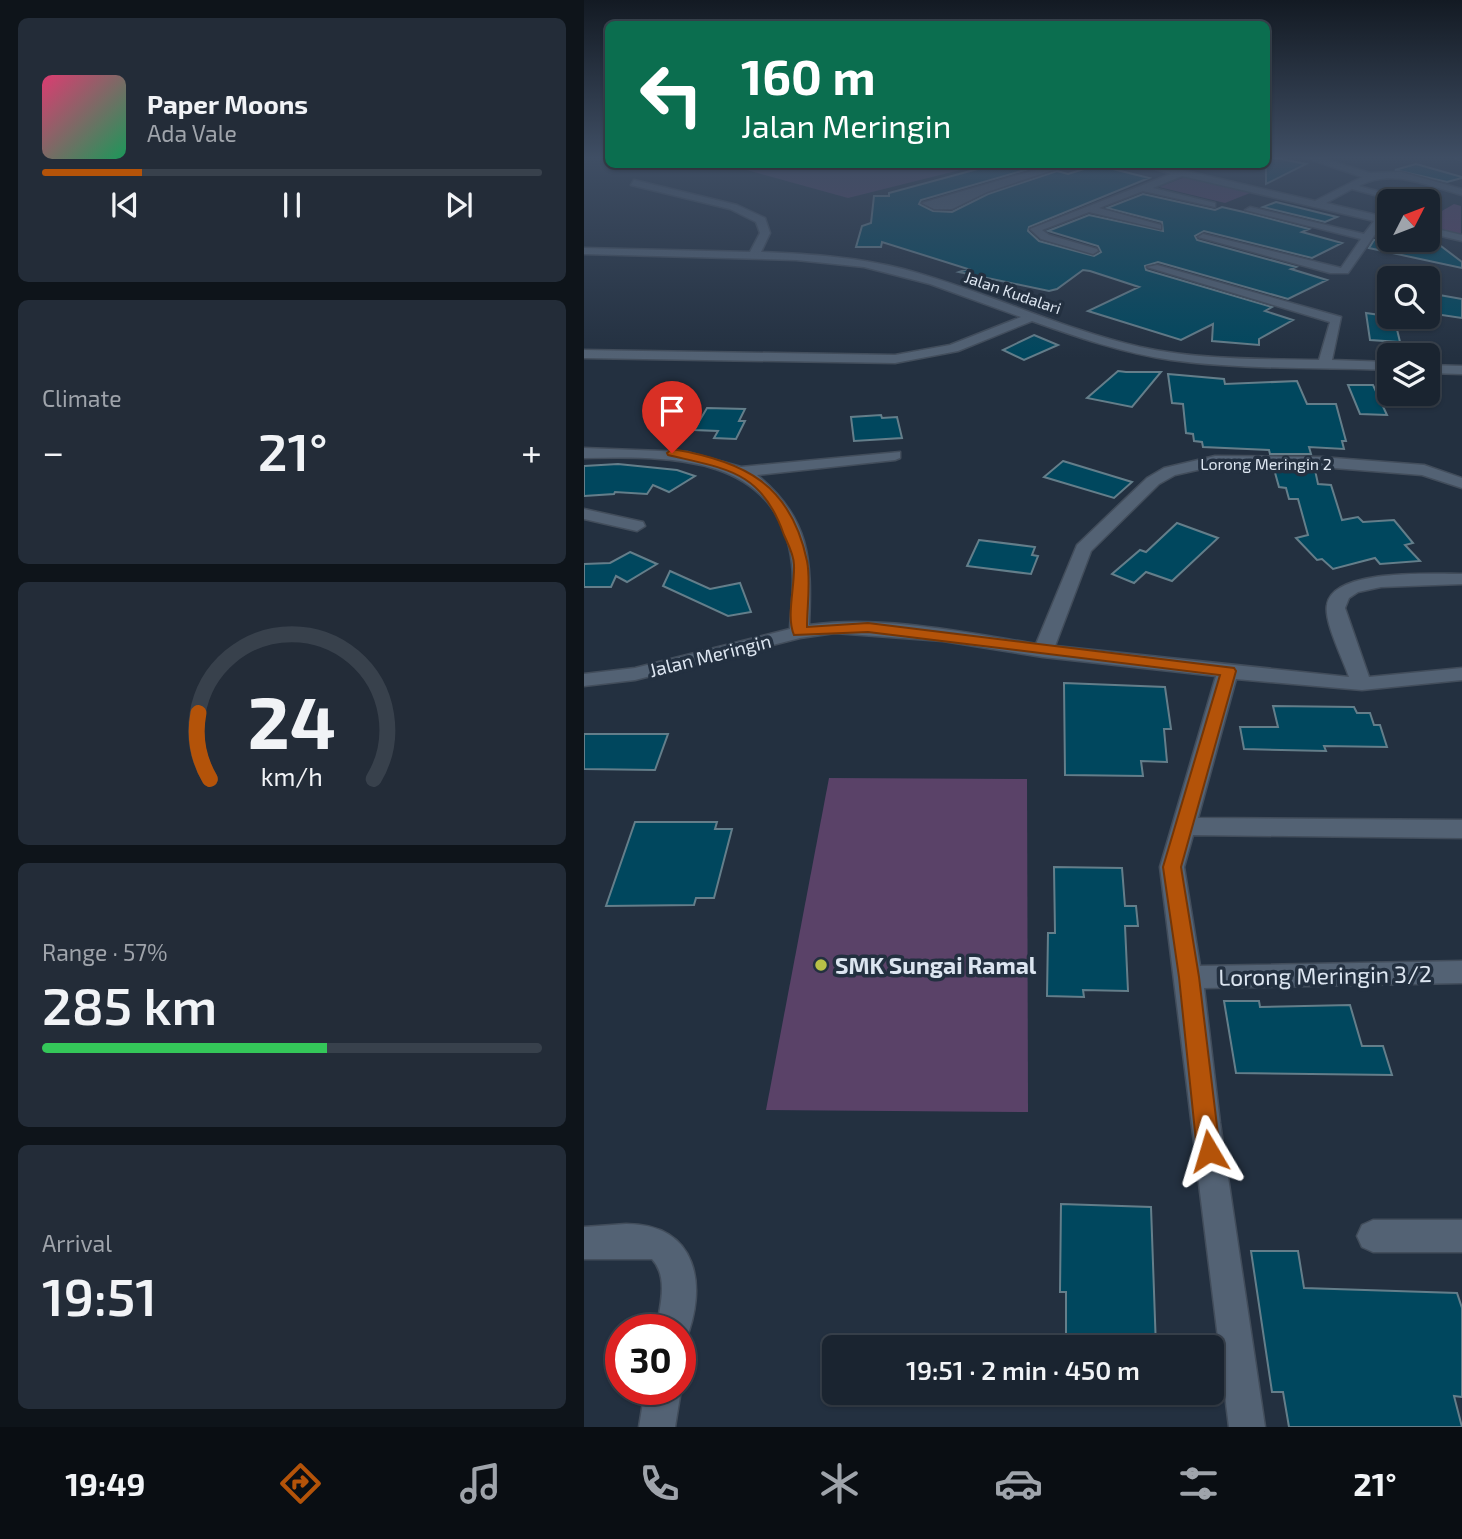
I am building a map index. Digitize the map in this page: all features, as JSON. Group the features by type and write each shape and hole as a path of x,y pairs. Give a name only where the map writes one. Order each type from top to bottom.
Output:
{"street":[{"path":"753,257 765,233 762,225"},
{"path":"1040,225 1035,229 1039,235 1093,251"},
{"path":"1148,225 1157,227"},
{"path":"1310,225 1369,238"},
{"path":"1203,237 1334,271 1349,268 1377,229"},
{"path":"1440,233 1461,238"},
{"name":"Jalan Kudalari","path":"584,251 833,260 885,269 955,289 1116,344 1169,355 1377,365"},
{"path":"1153,267 1337,320 1325,363"},
{"path":"584,354 895,359 953,348 1032,317"},
{"path":"1440,369 1461,370"},
{"path":"584,453 672,453 711,459 743,472 773,498 793,533 801,562 799,632"},
{"path":"743,472 895,455"},
{"name":"Lorong Meringin 2","path":"1043,651 1083,549 1134,497 1170,471 1215,461 1321,462 1424,470 1461,484"},
{"path":"584,514 637,526"},
{"path":"1362,684 1336,614 1336,603 1342,593 1356,586 1379,583 1461,579"},
{"name":"Jalan Meringin","path":"584,680 635,674 799,632 835,627 868,628 1043,651 1362,684 1461,674"},
{"path":"1228,671 1172,867 1189,977 1205,1123 1247,1427"},
{"path":"1183,826 1461,828"},
{"name":"Lorong Meringin 3/2","path":"1189,977 1461,972"},
{"path":"1373,1236 1461,1236"},
{"path":"584,1243 653,1242 667,1252 676,1269 680,1288 676,1314"},
{"path":"656,1427 660,1405"}],"shaded area":[{"path":"1440,225 1461,225 1461,234 1440,229"},
{"path":"829,778 1027,779 1028,1112 766,1110"}],"building":[{"path":"1035,225 1029,227 1028,231 1039,241 1094,256 1101,252 1098,246 1048,231 1064,225 1133,225 1163,231 1162,225 1292,225 1309,229 1302,232 1342,243 1312,258 1204,231 1195,236 1197,240 1296,267 1291,269 1327,280 1288,299 1158,262 1145,266 1146,270 1272,307 1265,311 1293,320 1259,339 1259,345 1212,341 1213,324 1181,340 1088,311 1139,287 1090,271 1083,270 1057,289 1049,291 959,272 968,269 882,242 881,247 856,247 862,226"},
{"path":"1374,240 1377,240 1377,250 1369,248"},
{"path":"1440,245 1462,262 1462,268 1388,252 1440,252"},
{"path":"1440,295 1462,299 1462,318 1440,315"},
{"path":"1366,313 1377,315 1377,329 1397,329 1400,342 1370,340"},
{"path":"1034,335 1058,345 1024,360 1003,350"},
{"path":"1118,371 1161,372 1132,407 1087,398"},
{"path":"1168,374 1224,379 1225,384 1297,381 1307,404 1336,404 1346,441 1342,441 1344,449 1309,447 1311,454 1270,454 1269,450 1203,447 1202,442 1194,441 1193,434 1186,433 1183,404 1172,403"},
{"path":"1348,385 1373,385 1377,394 1377,406 1383,406 1387,415 1360,414"},
{"path":"707,408 745,409 739,421 745,421 736,439 714,438 718,431 694,430"},
{"path":"881,415 882,418 897,417 902,438 854,441 851,417"},
{"path":"1063,461 1132,482 1114,498 1044,477"},
{"path":"618,464 677,470 695,476 669,492 653,485 647,494 615,492 584,496 584,466"},
{"path":"1274,469 1315,470 1318,484 1331,485 1342,520 1358,517 1363,522 1394,520 1413,543 1405,545 1420,561 1380,564 1375,558 1333,569 1322,559 1317,560 1296,538 1308,535 1298,499 1289,499 1286,488 1279,487"},
{"path":"1177,523 1218,538 1172,581 1146,572 1134,583 1112,574 1140,550 1146,552"},
{"path":"979,540 1035,547 1032,555 1038,556 1031,574 967,566"},
{"path":"630,552 657,564 627,582 616,576 611,587 584,587 584,564 610,563"},
{"path":"670,571 710,589 740,583 751,612 728,616 663,586"},
{"path":"1064,683 1165,687 1171,729 1164,729 1167,762 1141,761 1143,776 1065,775"},
{"path":"1273,706 1354,707 1357,713 1370,713 1374,725 1380,725 1387,747 1324,746 1326,751 1244,749 1240,727 1278,727"},
{"path":"584,734 668,734 655,770 584,769"},
{"path":"635,822 717,822 715,829 732,829 714,898 696,898 694,905 606,906"},
{"path":"1054,867 1122,868 1125,906 1136,906 1138,926 1125,926 1128,991 1083,990 1084,997 1047,996 1048,933 1055,933"},
{"path":"1224,1001 1259,1001 1260,1007 1350,1005 1362,1046 1383,1046 1392,1075 1236,1073"},
{"path":"1061,1204 1151,1207 1156,1335 1066,1335 1066,1292 1060,1292"},
{"path":"1251,1251 1298,1251 1304,1288 1457,1293 1462,1308 1462,1397 1454,1396 1462,1427 1289,1427 1283,1392 1272,1392"}],"place":[{"name":"SMK Sungai Ramal","path":"821,965"}],"route":[{"path":"672,453 711,459 743,472 765,488 781,508 793,533 801,562 799,632 835,627 868,628 1228,671 1172,867 1189,977 1209,1151"}]}
